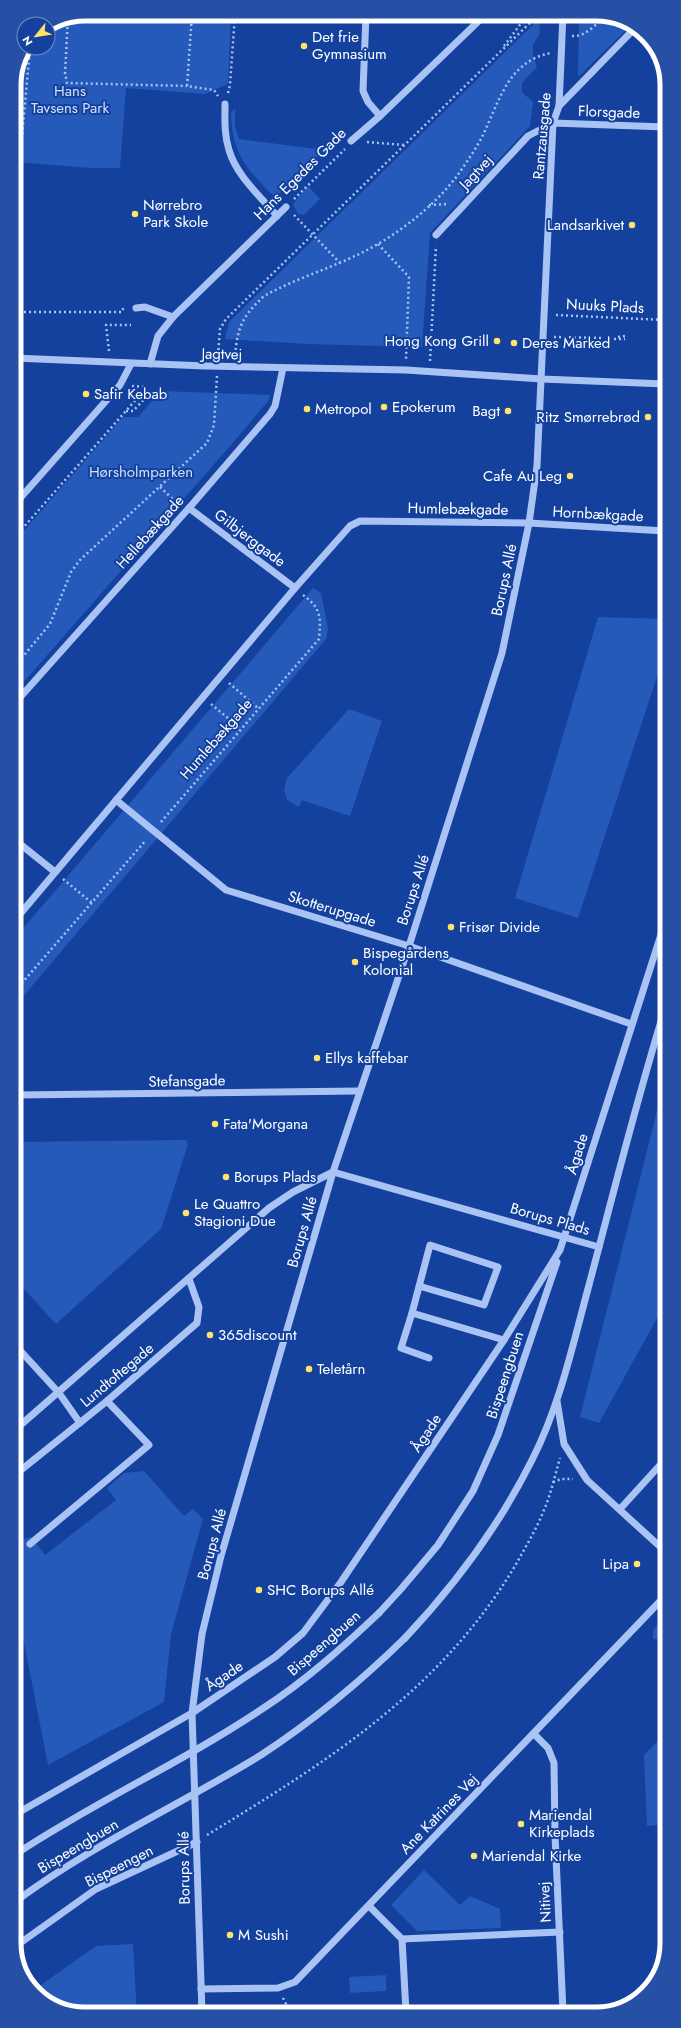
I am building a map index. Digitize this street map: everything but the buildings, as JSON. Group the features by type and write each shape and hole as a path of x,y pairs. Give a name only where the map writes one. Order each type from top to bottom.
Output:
{"street":[{"path":"366,21 363,91 368,102 380,116"},
{"name":"Hans Egedes Gade","path":"351,141 380,116 479,21"},
{"name":"Rantzausgade","path":"542,379 553,123 559,106 562,21"},
{"path":"559,106 631,32"},
{"path":"225,104 225,130 229,151 241,173 277,216"},
{"name":"Florsgade","path":"553,123 660,127"},
{"name":"Jagtvej","path":"436,234 528,136 553,123"},
{"name":"Hans Egedes Gade","path":"150,364 158,336 173,316 286,207"},
{"path":"136,308 145,307 173,316"},
{"name":"Jagtvej","path":"21,358 131,364 406,370 542,379 660,384"},
{"path":"21,497 120,385 131,364"},
{"name":"Hellebækgade","path":"21,696 187,510 270,414 275,406 283,368"},
{"name":"Borups Allé","path":"202,2007 192,1713 202,1634 221,1556 332,1172 409,946 502,652 529,523 537,466 542,379"},
{"name":"Gilbjerggade","path":"187,510 295,588"},
{"name":"Humlebækgade","path":"21,913 295,588 350,526 360,521 529,523"},
{"name":"Hornbækgade","path":"529,523 660,531"},
{"name":"Skotterupgade","path":"116,800 155,830 226,890 409,946 631,1024"},
{"path":"21,845 54,872"},
{"name":"Ågade","path":"21,1810 192,1713 275,1657 303,1633 341,1582 504,1340 560,1250 660,937"},
{"path":"660,1025 645,1074 557,1401 564,1444 587,1480 660,1547"},
{"name":"Stefansgade","path":"21,1095 359,1091"},
{"name":"Borups Plads","path":"332,1172 599,1247"},
{"name":"Lundtoftegade","path":"21,1425 270,1208 293,1192 332,1172"},
{"path":"419,1286 484,1305 498,1267 430,1245 401,1348 429,1358"},
{"name":"Bispeengbuen","path":"21,1851 75,1816 263,1709 319,1666 379,1613 401,1589 438,1545 473,1492 498,1435 560,1250"},
{"name":"Lundtoftegade","path":"21,1470 107,1401 197,1323 199,1307 189,1279"},
{"path":"412,1312 504,1340"},
{"path":"21,1351 59,1393 80,1423"},
{"path":"30,1544 149,1445 107,1401"},
{"name":"Bispeengbuen","path":"21,1898 93,1850 226,1776 286,1738 333,1704 404,1638 446,1592 476,1553 512,1498 542,1438 557,1401"},
{"path":"620,1509 660,1465"},
{"name":"Ane Katrines Vej","path":"201,1989 278,1988 295,1982 660,1601"},
{"name":"Nitivej","path":"534,1734 548,1748 554,1763 564,2007"},
{"name":"Bispeengen","path":"21,1942 96,1889 197,1842"},
{"path":"369,1906 402,1939 406,2007"},
{"name":"Nitivej","path":"402,1939 560,1932"}],"path":[{"path":"187,86 192,21"},
{"path":"225,104 230,85 235,21"},
{"path":"499,53 523,21"},
{"path":"21,659 50,624 71,572 80,560 200,451 212,435 214,425 219,337 223,323 532,21"},
{"path":"562,35 577,36 588,32 600,21"},
{"path":"68,23 65,73 67,83 187,86 214,90 225,104"},
{"path":"234,367 238,333 244,319 264,296 277,289 340,263 378,244 428,206 456,176 482,136 500,95 511,77 523,64 549,53 561,54"},
{"path":"21,147 29,56"},
{"path":"351,141 404,145"},
{"name":"Hans Egedes Gade","path":"286,207 345,149 351,141"},
{"path":"286,207 340,263"},
{"path":"430,372 436,234"},
{"path":"378,244 409,277 406,370"},
{"path":"21,312 122,312 123,309 136,308"},
{"name":"Nuuks Plads","path":"545,314 660,320"},
{"path":"110,363 106,325 131,326"},
{"path":"544,336 604,338"},
{"path":"609,339 625,338 618,337"},
{"path":"21,530 147,387"},
{"path":"126,411 133,411 150,393"},
{"path":"160,487 187,510"},
{"name":"Humlebækgade","path":"21,984 319,639 321,621 315,604 295,588"},
{"path":"221,676 259,709"},
{"path":"203,697 241,729"},
{"path":"54,872 92,903"},
{"path":"197,1842 288,1786 337,1752 412,1692 455,1648 495,1599 532,1537 545,1509 564,1444"},
{"path":"553,1482 561,1479 587,1480"},
{"path":"278,1988 286,2007"}],"green space":[{"name":"Hans Tavsens Park","path":"231,21 228,84 205,94 126,88 120,168 91,168 21,163 21,85 22,72 28,56 56,56 56,28 72,22"},
{"path":"537,21 539,21 540,33 533,45 533,56 537,67 522,83 522,92 533,102 530,126 430,233 422,347 307,344 225,339 229,322"},
{"path":"579,21 609,22 627,29 578,77"},
{"path":"235,109 235,126 239,139 325,150 275,198 256,178 238,151 234,140 232,127 231,112"},
{"path":"308,186 320,199 304,215 298,214 293,204"},
{"name":"Hørsholmparken","path":"161,391 270,395 268,401 237,438 21,685 21,534 123,417 138,417"},
{"path":"313,588 321,593 328,629 326,639 21,999 21,931"},
{"path":"598,617 660,619 660,667 578,918 515,898"},
{"path":"349,709 382,721 350,816 302,800 299,807 287,800 284,790 287,778"},
{"path":"660,1099 660,1313 599,1423 580,1417"},
{"path":"186,1140 188,1144 161,1229 56,1324 21,1286 21,1142"},
{"path":"144,1471 184,1516 193,1509 203,1519 171,1634 164,1702 48,1765 21,1627 21,1540 31,1537 45,1555 116,1500 107,1488 124,1473"},
{"path":"660,1622 660,1639 653,1639 653,1630"},
{"path":"660,1739 660,1825 647,1826 644,1755"},
{"path":"424,1870 460,1905 470,1896 500,1909 501,1928 417,1931 391,1905"},
{"path":"133,1944 137,2007 72,2006 64,2004 46,1994 39,1987 96,1946"},
{"path":"386,1975 386,1991 350,1993 349,1977"}],"place":[{"name":"Det frie Gymnasium","path":"304,46"},
{"name":"Nørrebro Park Skole","path":"135,214"},
{"name":"Landsarkivet","path":"632,225"},
{"name":"Hong Kong Grill","path":"497,341"},
{"name":"Deres Marked","path":"514,343"},
{"name":"Safir Kebab","path":"86,394"},
{"name":"Epokerum","path":"384,407"},
{"name":"Metropol","path":"307,409"},
{"name":"Bagt","path":"508,411"},
{"name":"Ritz Smørrebrød","path":"648,417"},
{"name":"Cafe Au Leg","path":"570,476"},
{"name":"Frisør Divide","path":"451,927"},
{"name":"Bispegårdens Kolonial","path":"355,962"},
{"name":"Ellys kaffebar","path":"317,1058"},
{"name":"Fata'Morgana","path":"215,1124"},
{"name":"Borups Plads","path":"226,1177"},
{"name":"Le Quattro Stagioni Due","path":"186,1213"},
{"name":"365discount","path":"210,1335"},
{"name":"Teletårn","path":"309,1369"},
{"name":"Lipa","path":"637,1564"},
{"name":"SHC Borups Allé","path":"259,1590"},
{"name":"Mariendal Kirkeplads","path":"521,1824"},
{"name":"Mariendal Kirke","path":"474,1856"},
{"name":"M Sushi","path":"230,1935"}]}
